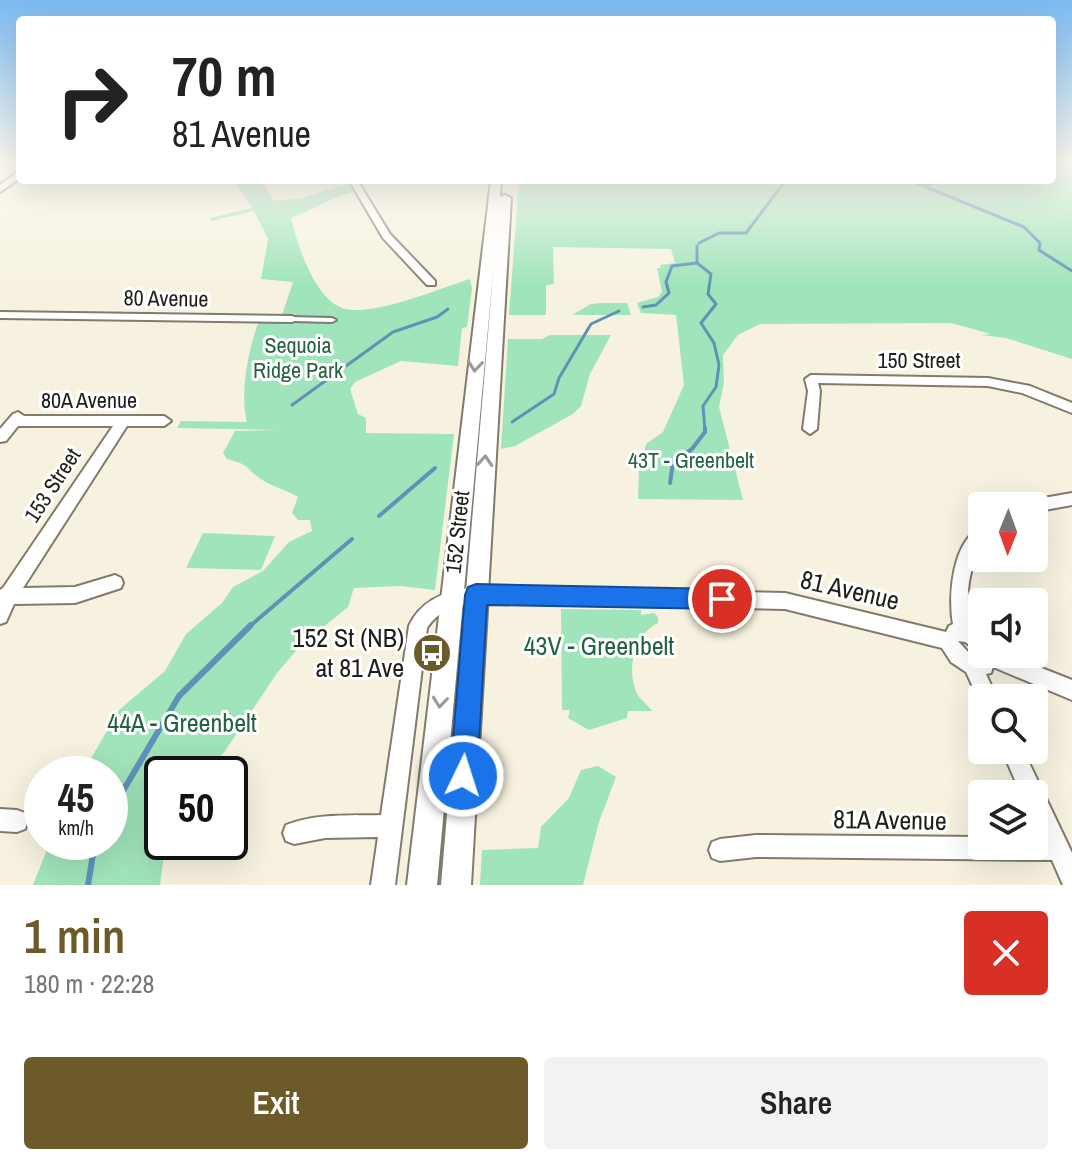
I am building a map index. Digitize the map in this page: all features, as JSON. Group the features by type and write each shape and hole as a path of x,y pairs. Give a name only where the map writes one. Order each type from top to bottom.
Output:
{"main road":[{"name":"152 Street","path":"456,885 463,596 494,203"},
{"name":"152 Street","path":"422,885 463,596 505,203"}],"street":[{"path":"367,203 386,236 431,283"},
{"name":"80 Avenue","path":"0,315 332,320"},
{"name":"150 Street","path":"810,429 814,391 811,379 994,382 1041,394 1072,408"},
{"name":"80A Avenue","path":"1,437 16,419 122,423 164,421"},
{"name":"153 Street","path":"0,616 4,596 122,423"},
{"path":"1048,503 1072,499"},
{"path":"968,558 961,576 956,637 957,656 968,656"},
{"path":"4,596 75,595 115,583"},
{"path":"383,885 418,626 426,614 463,596"},
{"name":"81 Avenue","path":"463,596 785,601 956,637"},
{"path":"1016,668 1072,690"},
{"path":"294,833 325,827 391,826"},
{"path":"1048,828 1072,878"},
{"name":"81A Avenue","path":"720,850 756,846 1058,849"}],"green space":[{"path":"249,203 323,203 291,218 302,255 322,292 340,307 352,310 385,306 470,279 472,288 467,327 462,328 458,366 401,361 355,382 350,389 358,414 366,418 366,433 454,434 435,590 400,586 354,588 348,607 301,645 277,673 221,756 144,756 144,860 163,860 160,885 33,885 43,860 128,860 128,756 92,756 119,710 165,671 186,634 222,603 233,587 263,571 289,542 312,531 310,520 298,520 292,513 298,497 265,481 244,465 227,459 223,453 235,431 279,430 177,428 181,421 247,422 245,383 257,326 262,315 282,315 293,282 261,279 268,239 254,211 211,221 210,218 252,208"},
{"path":"517,203 1072,203 1072,359 1006,338 981,335 991,334 951,323 760,324 738,335 723,355 724,383 719,407 743,500 638,499 639,470 646,444 663,432 684,385 676,315 641,313 637,303 658,297 662,292 657,268 675,263 671,249 553,247 554,284 546,285 546,315 509,315"},
{"path":"627,303 631,315 572,315 591,304"},
{"name":"43T - Greenbelt","path":"550,335 611,335 590,374 581,406 573,414 515,446 501,449 508,339 542,339"},
{"path":"203,533 275,536 261,570 186,568"},
{"name":"43V - Greenbelt","path":"561,609 641,610 641,615 654,613 658,617 658,623 649,628 637,645 632,666 639,697 652,711 628,711 627,718 589,730 568,718 570,710 562,710"},
{"path":"598,766 616,777 599,822 583,885 480,885 482,850 538,848 541,827 569,798 581,770"}],"waterway":[{"path":"699,243 719,233 746,233 768,203"},
{"path":"966,203 1024,227 1040,243 1039,250 1072,271"},
{"path":"697,246 697,263"},
{"path":"643,307 656,305 669,293 666,282 672,266 697,263"},
{"path":"697,263 711,274 708,294 716,304 701,323 714,343 719,365 716,387 703,406 705,430"},
{"path":"292,405 393,332 437,317 448,309"},
{"path":"512,422 554,394 559,378 591,324 619,311"},
{"path":"670,483 673,462 692,449 705,430"},
{"path":"379,516 435,468"},
{"path":"249,627 352,539"},
{"path":"128,782 179,696 251,625"},
{"path":"88,885 92,860"}],"place":[{"name":"152 St (NB) at 81 Ave","path":"432,653"}],"route":[{"path":"463,776 476,595 722,599"}],"park label":[{"name":"Sequoia Ridge Park","path":"298,358"},
{"name":"44A - Greenbelt","path":"182,723"}]}
